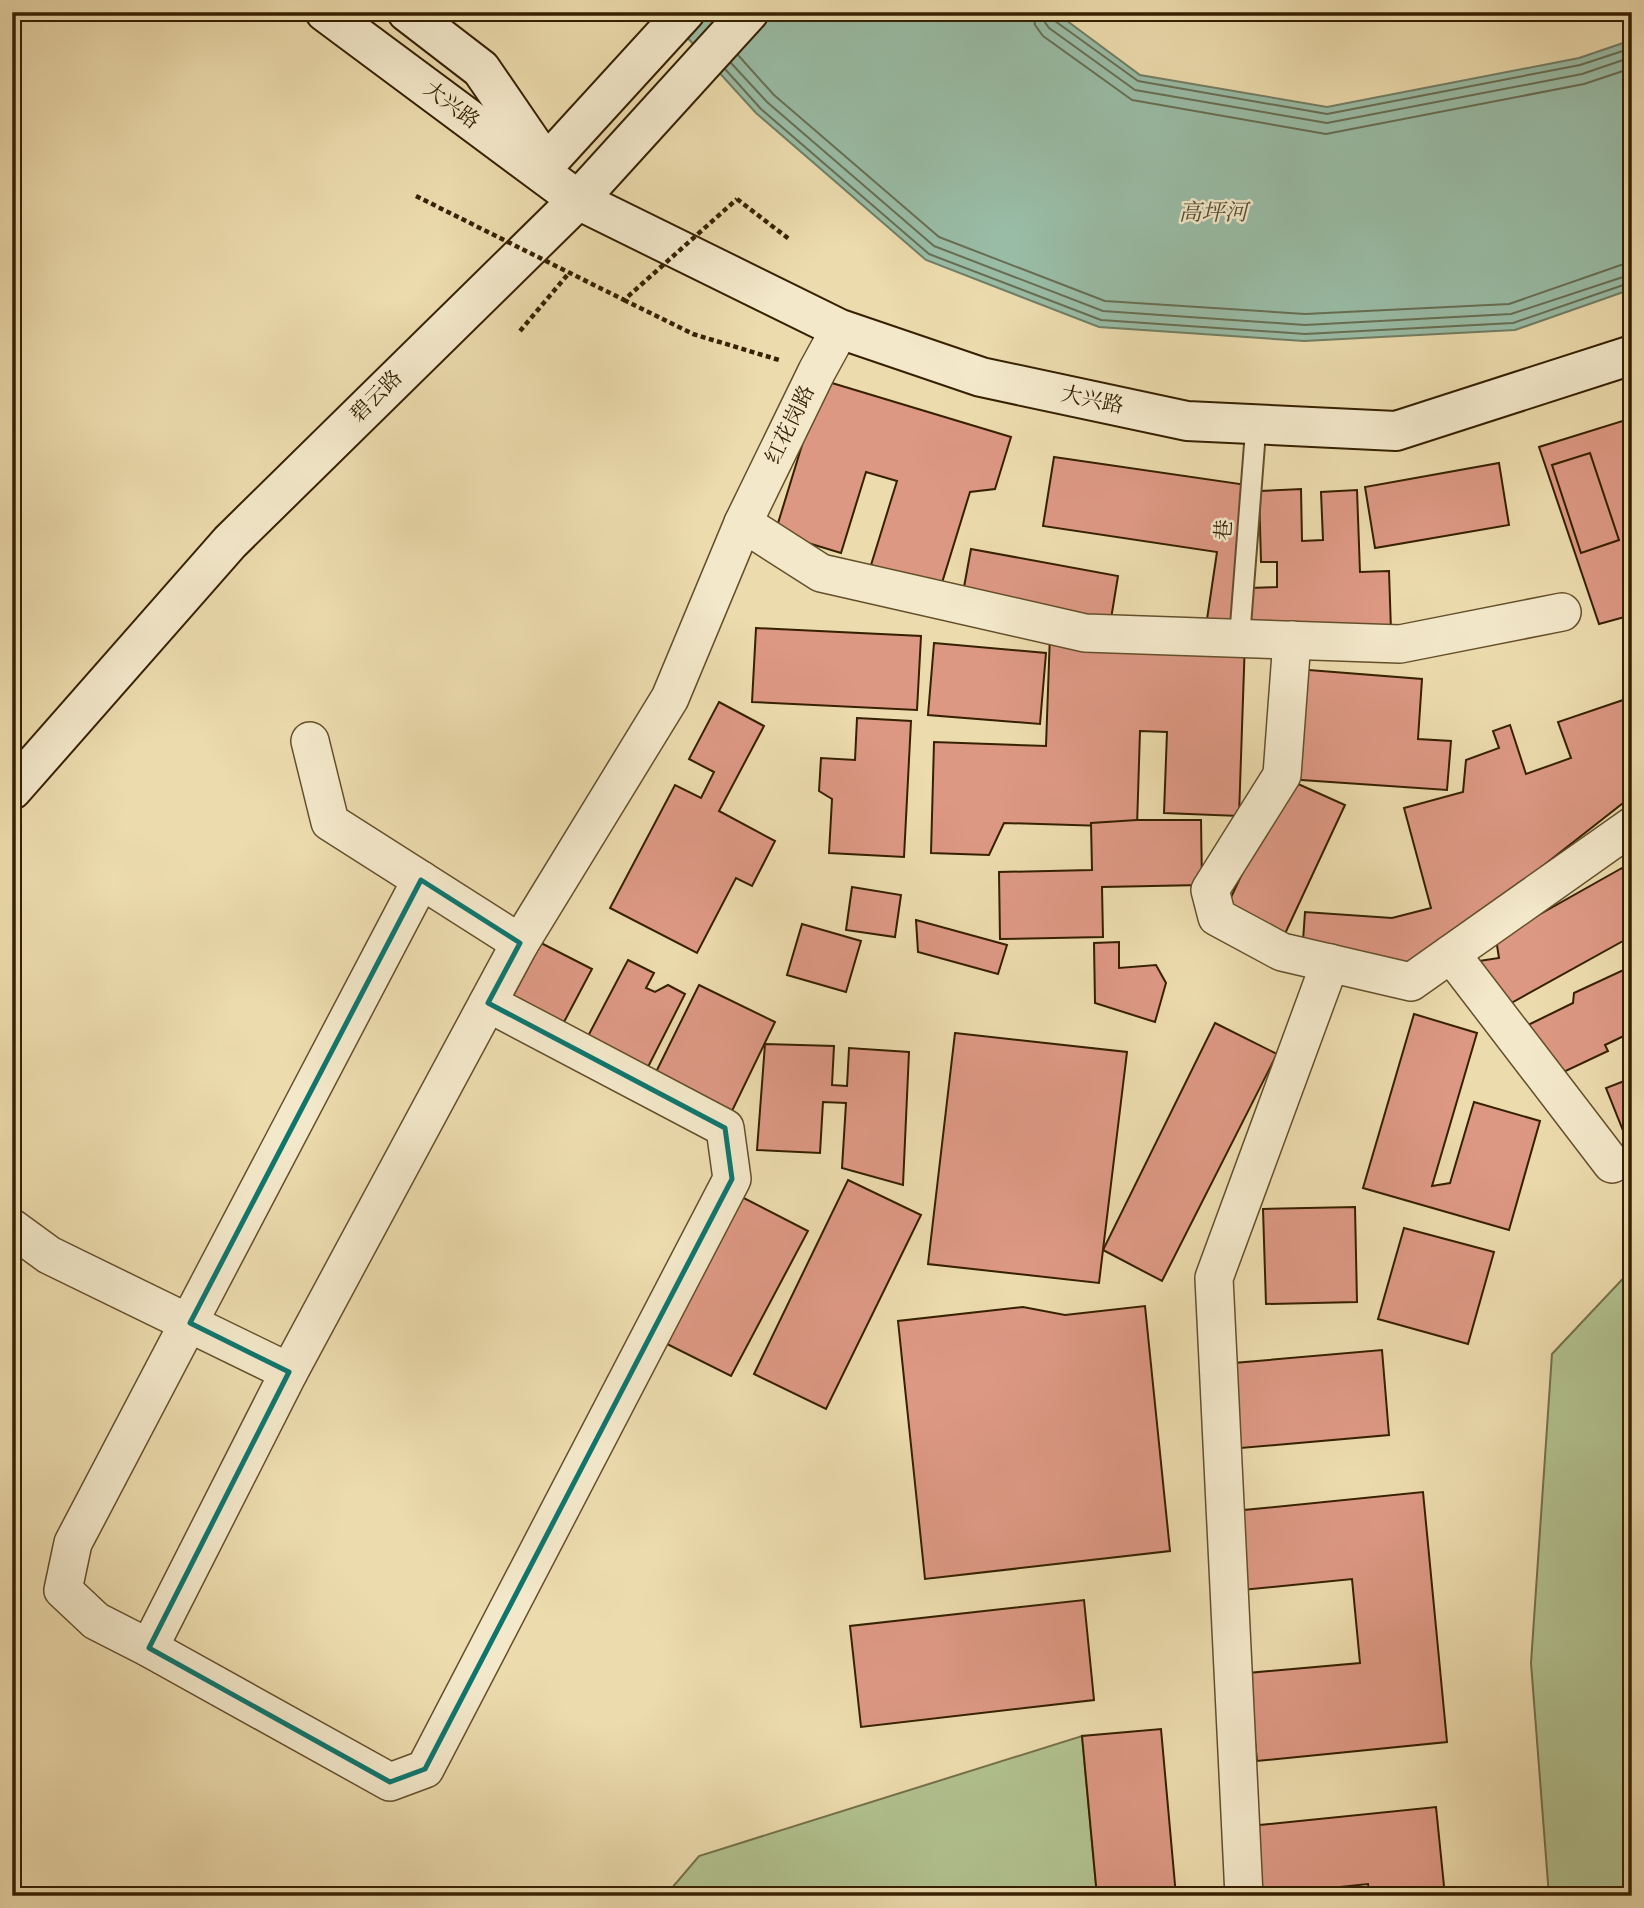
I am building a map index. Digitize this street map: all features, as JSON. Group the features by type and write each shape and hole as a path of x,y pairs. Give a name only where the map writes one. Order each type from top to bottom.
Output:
{"street":[{"name":"大兴路","path":"325,12 578,200 840,329 981,377 1187,421 1396,431 1632,355"},
{"name":"大兴路","path":"407,12 481,69 546,164 578,200"},
{"path":"546,164 685,12"},
{"name":"碧云路","path":"12,790 230,542 578,200 750,12"},
{"name":"红花岗路","path":"149,1648 289,1372 520,943 670,698 743,523 840,329"},
{"path":"743,523 821,573 1085,633 1400,644 1562,612"},
{"path":"1292,640 1282,775 1210,890 1217,917 1282,952 1411,982 1632,826"},
{"path":"310,741 330,822 520,943"},
{"path":"421,880 73,1543 63,1590 96,1621 390,1782 425,1769 732,1180 725,1128 488,1003"},
{"path":"1451,954 1612,1164"},
{"path":"1244,1896 1214,1278 1330,963"},
{"path":"12,1228 49,1255 289,1372"}],"lane":[{"name":"巷","path":"1243,639 1240,632 1256,425"}],"path":[{"path":"416,196 693,334 817,371"},
{"path":"624,300 737,199 789,239"},
{"path":"520,331 569,273"}],"highlighted area":[{"path":"421,880 520,943 488,1003 725,1128 732,1179 425,1769 390,1782 149,1648 289,1372 190,1323"}],"shaded area":[{"path":"1632,1269 1632,1896 1549,1896 1531,1663 1552,1354"},
{"path":"1082,1736 1097,1896 665,1896 699,1856"}],"water":[{"name":"高坪河","path":"664,12 1055,12 1140,75 1327,107 1579,58 1632,40 1632,289 1515,330 1304,341 1099,327 926,260 756,113"}],"building":[{"path":"822,380 1011,437 995,489 970,492 941,586 871,565 897,481 866,472 841,553 775,533"},
{"path":"1632,418 1632,615 1599,624 1539,447"},
{"path":"1590,453 1619,540 1581,553 1552,465"},
{"path":"1054,457 1247,485 1240,632 1206,626 1217,552 1043,526"},
{"path":"1499,463 1509,525 1375,548 1365,487"},
{"path":"1301,489 1302,541 1323,540 1321,492 1357,490 1360,572 1389,571 1391,630 1250,635 1249,588 1277,587 1277,562 1261,562 1259,491"},
{"path":"971,549 1118,576 1110,625 962,598"},
{"path":"756,628 921,636 917,710 752,702"},
{"path":"1050,634 1245,640 1239,816 1164,813 1167,732 1140,731 1137,827 1004,823 989,855 931,853 934,742 1046,746"},
{"path":"934,643 1046,653 1040,724 928,715"},
{"path":"1296,669 1422,679 1418,739 1451,741 1447,790 1287,779"},
{"path":"1632,697 1632,796 1419,963 1302,955 1305,912 1392,918 1431,908 1404,808 1463,792 1466,760 1499,748 1493,731 1510,725 1526,774 1571,758 1558,722"},
{"path":"719,702 764,726 719,811 775,841 752,886 736,878 697,953 610,908 675,785 701,798 714,772 689,759"},
{"path":"857,718 911,721 904,857 829,853 832,799 819,791 821,758 855,760"},
{"path":"1287,779 1345,805 1283,938 1224,912"},
{"path":"1201,820 1202,885 1102,887 1103,937 1000,939 999,872 1092,870 1091,823"},
{"path":"1622,868 1632,885 1632,936 1504,1007 1479,961 1499,958 1496,939"},
{"path":"852,887 901,895 895,937 846,930"},
{"path":"916,920 1007,945 998,974 918,952"},
{"path":"802,924 861,941 846,992 787,975"},
{"path":"1119,942 1119,968 1156,965 1166,983 1155,1022 1095,1003 1094,943"},
{"path":"541,943 592,969 564,1022 513,996"},
{"path":"628,960 654,973 646,988 655,992 668,985 685,994 647,1069 587,1038"},
{"path":"1632,966 1632,1032 1605,1045 1608,1051 1553,1077 1528,1025 1573,1003 1574,993"},
{"path":"699,985 775,1022 732,1111 655,1074"},
{"path":"1414,1014 1477,1033 1432,1186 1450,1183 1474,1102 1540,1121 1509,1230 1363,1188"},
{"path":"1215,1023 1277,1054 1162,1281 1103,1250"},
{"path":"955,1033 1127,1052 1099,1283 928,1264"},
{"path":"765,1044 834,1046 832,1085 847,1086 849,1048 909,1052 903,1185 842,1168 846,1103 823,1102 820,1153 757,1150"},
{"path":"1632,1078 1632,1153 1606,1088"},
{"path":"848,1180 921,1215 826,1409 754,1374"},
{"path":"734,1193 808,1231 731,1376 659,1340"},
{"path":"1355,1207 1357,1302 1266,1304 1263,1209"},
{"path":"1404,1228 1494,1252 1468,1344 1378,1319"},
{"path":"1145,1306 1170,1551 925,1579 898,1321 1023,1307 1065,1315"},
{"path":"1382,1350 1389,1435 1241,1448 1234,1363"},
{"path":"1423,1492 1447,1742 1257,1761 1248,1673 1360,1663 1352,1579 1242,1590 1234,1511"},
{"path":"1084,1600 1094,1700 861,1727 850,1626"},
{"path":"1161,1729 1176,1896 1097,1896 1082,1736"},
{"path":"1436,1807 1445,1896 1370,1896 1368,1884 1252,1896 1240,1827"}]}
